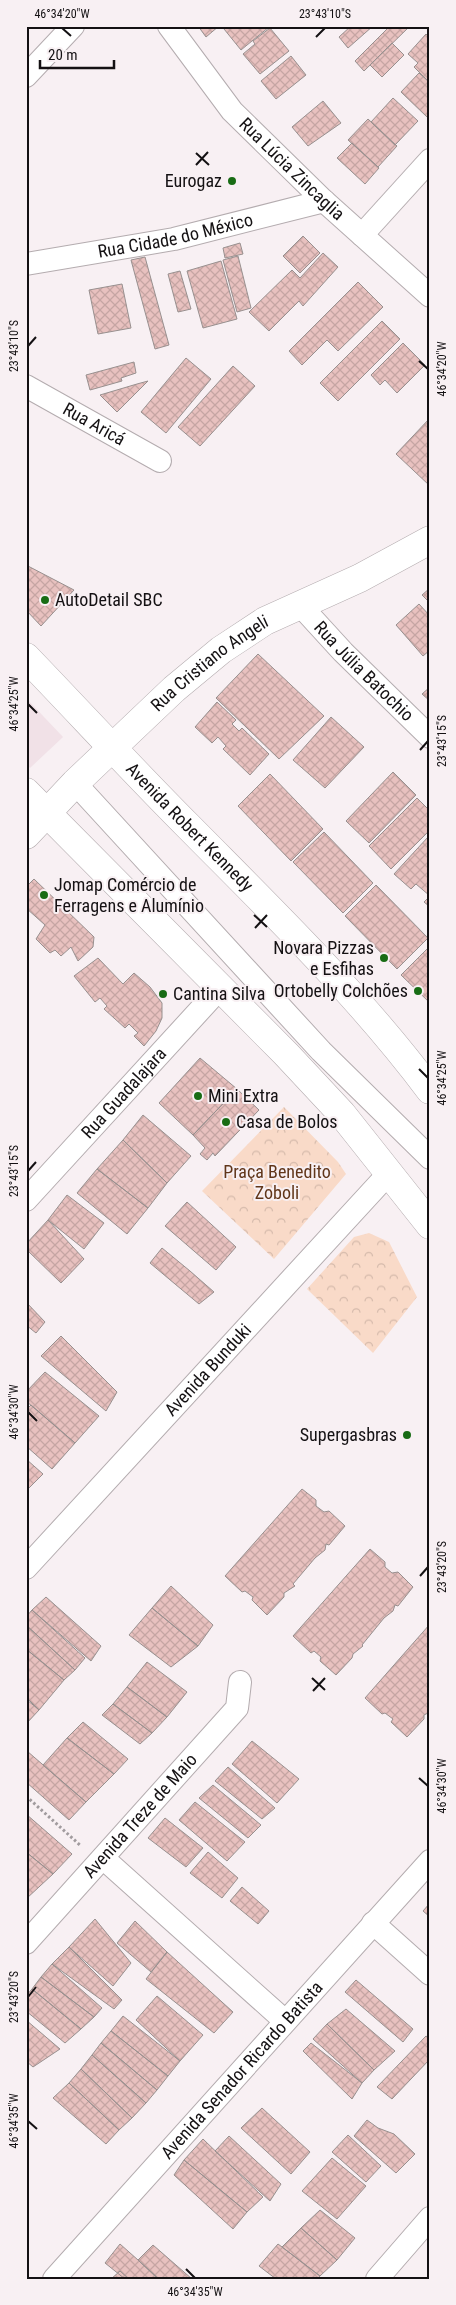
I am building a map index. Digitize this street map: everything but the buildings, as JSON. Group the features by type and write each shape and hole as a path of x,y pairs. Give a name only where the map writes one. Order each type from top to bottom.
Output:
{"main road":[{"name":"Rua Cristiano Angeli","path":"26,835 75,783 174,689 221,650 266,621 360,578 430,540"},
{"name":"Avenida Robert Kennedy","path":"26,657 112,748 281,918 394,1042 430,1090"},
{"path":"26,792 221,987 342,1114 430,1225"}],"street":[{"path":"26,76 73,26"},
{"name":"Rua Lúcia Zincaglia","path":"169,26 232,111 324,201 430,296"},
{"path":"362,235 430,160"},
{"name":"Rua Cidade do México","path":"26,264 174,239 324,201"},
{"name":"Rua Aricá","path":"26,386 160,461"},
{"name":"Rua Júlia Batochio","path":"300,605 343,652 430,737"},
{"path":"75,783 321,1051 430,1158"},
{"name":"Rua Guadalajara","path":"26,1200 221,987"},
{"name":"Avenida Bunduki","path":"26,1568 389,1173"},
{"name":"Avenida Treze de Maio","path":"26,1943 237,1708 240,1682"},
{"path":"101,1860 285,2021"},
{"name":"Avenida Senador Ricardo Batista","path":"54,2279 430,1861"},
{"path":"373,1923 430,1974"},
{"path":"377,2279 430,2218"}],"path":[{"path":"26,1796 101,1860"}],"shaded area":[{"path":"26,698 63,737 30,768 26,764"}],"green space":[{"name":"Praça Benedito Zoboli","path":"284,1107 338,1162 346,1174 274,1259 202,1191"},
{"path":"369,1233 389,1242 417,1297 373,1353 307,1289 354,1237"}],"place":[{"name":"Eurogaz","path":"232,181"},
{"name":"AutoDetail SBC","path":"45,600"},
{"name":"Jomap Comércio de Ferragens e Alumínio","path":"44,895"},
{"name":"Novara Pizzas e Esfihas","path":"384,958"},
{"name":"Ortobelly Colchões","path":"418,991"},
{"name":"Cantina Silva","path":"163,994"},
{"name":"Mini Extra","path":"198,1096"},
{"name":"Casa de Bolos","path":"226,1122"},
{"name":"Supergasbras","path":"407,1435"}]}
